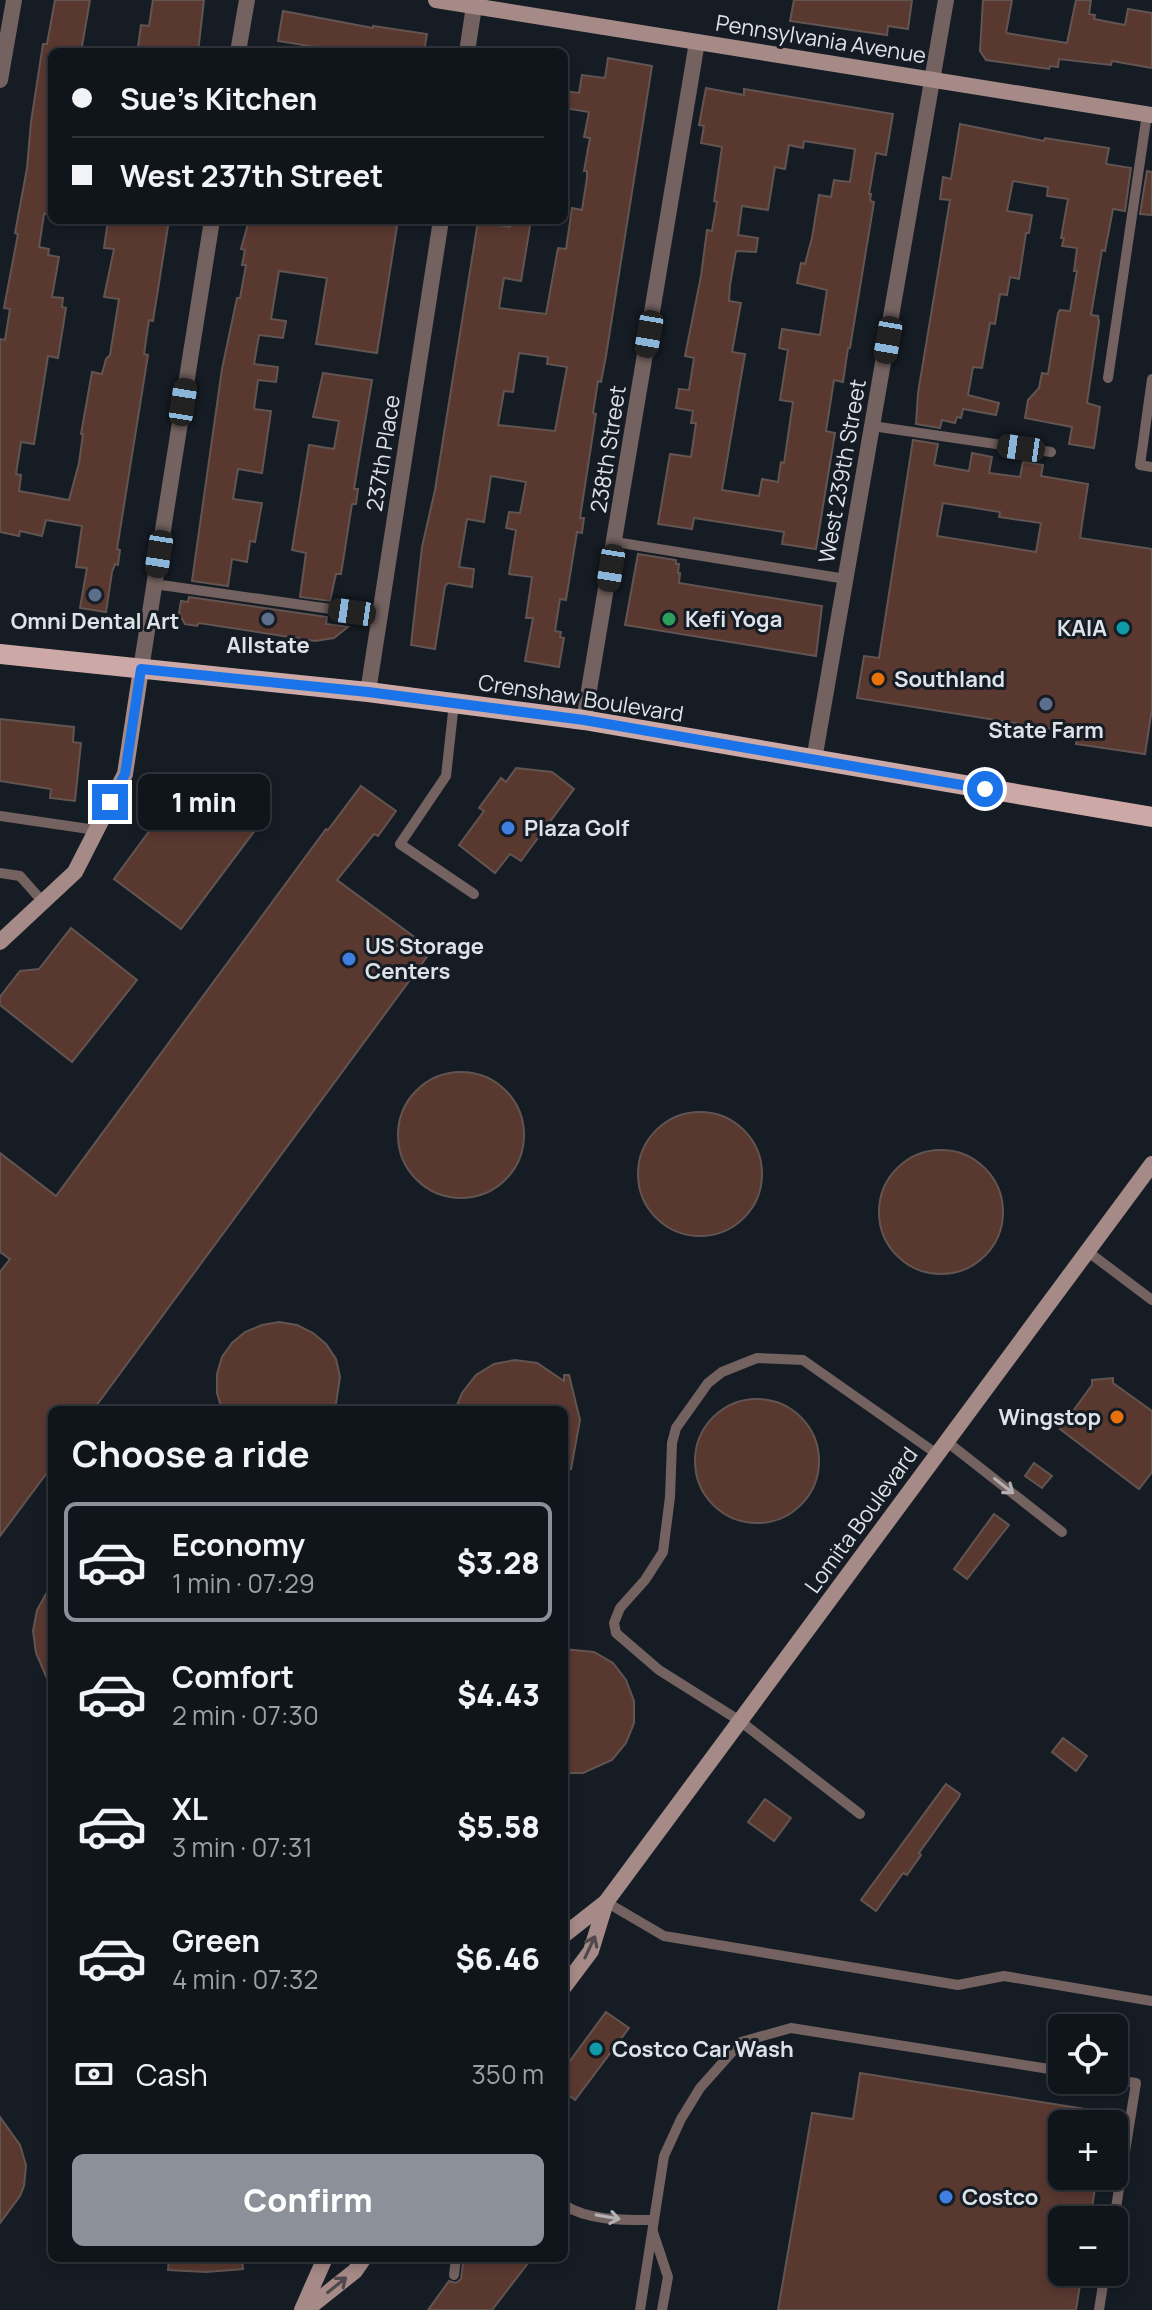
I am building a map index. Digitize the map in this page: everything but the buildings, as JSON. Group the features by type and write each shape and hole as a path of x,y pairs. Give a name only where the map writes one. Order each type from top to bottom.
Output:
{"main road":[{"name":"Pennsylvania Avenue","path":"436,0 1150,114"},
{"name":"Crenshaw Boulevard","path":"0,654 368,692 584,720 1152,817"},
{"path":"0,942 75,872 125,774 141,669"},
{"name":"Lomita Boulevard","path":"568,1932 606,1902 1152,1164"},
{"name":"Lomita Boulevard","path":"568,1982 591,1951 606,1902"},
{"path":"304,2310 323,2262"},
{"path":"304,2310 355,2271 361,2262"}],"street":[{"path":"0,80 14,0"},
{"path":"239,48 247,0"},
{"name":"West 239th Street","path":"814,760 946,0"},
{"path":"468,48 474,6"},
{"name":"238th Street","path":"584,720 697,42"},
{"path":"141,669 211,224"},
{"name":"237th Place","path":"368,692 440,224"}],"lane":[{"path":"1108,378 1150,114"},
{"path":"1152,379 1140,465 1152,467"},
{"path":"872,426 1051,452"},
{"path":"615,542 846,579"},
{"path":"154,584 380,616"},
{"path":"454,703 446,776 400,844 474,894"},
{"path":"0,816 96,830"},
{"path":"0,873 20,876 43,902"},
{"path":"1087,1251 1152,1300"},
{"path":"860,1814 740,1721 659,1670 616,1633 614,1623 620,1608 645,1580 663,1552 670,1497 672,1443 676,1428 687,1410 708,1383 722,1372 757,1358 803,1360 941,1448 1062,1532"},
{"path":"606,1902 664,1936 958,1985 1004,1976 1152,2001"},
{"path":"640,2310 664,2156 700,2088 741,2042 791,2028 1048,2069"},
{"path":"1116,2206 1136,2083 1128,2082"},
{"path":"568,2208 653,2225"},
{"path":"653,2225 668,2277 662,2310"},
{"path":"454,2275 456,2262"},
{"path":"1099,2310 1103,2286"}],"place":[{"name":"Omni Dental Art","path":"95,595"},
{"name":"Allstate","path":"268,619"},
{"name":"Kefi Yoga","path":"669,619"},
{"name":"KAIA","path":"1123,628"},
{"name":"Southland","path":"878,679"},
{"name":"State Farm","path":"1046,704"},
{"name":"Plaza Golf","path":"508,828"},
{"name":"US Storage Centers","path":"349,959"},
{"name":"Wingstop","path":"1117,1417"},
{"name":"Costco Car Wash","path":"596,2049"},
{"name":"Costco","path":"946,2197"}],"route":[{"path":"110,802 125,774 141,669 368,692 584,720 985,789"}]}
